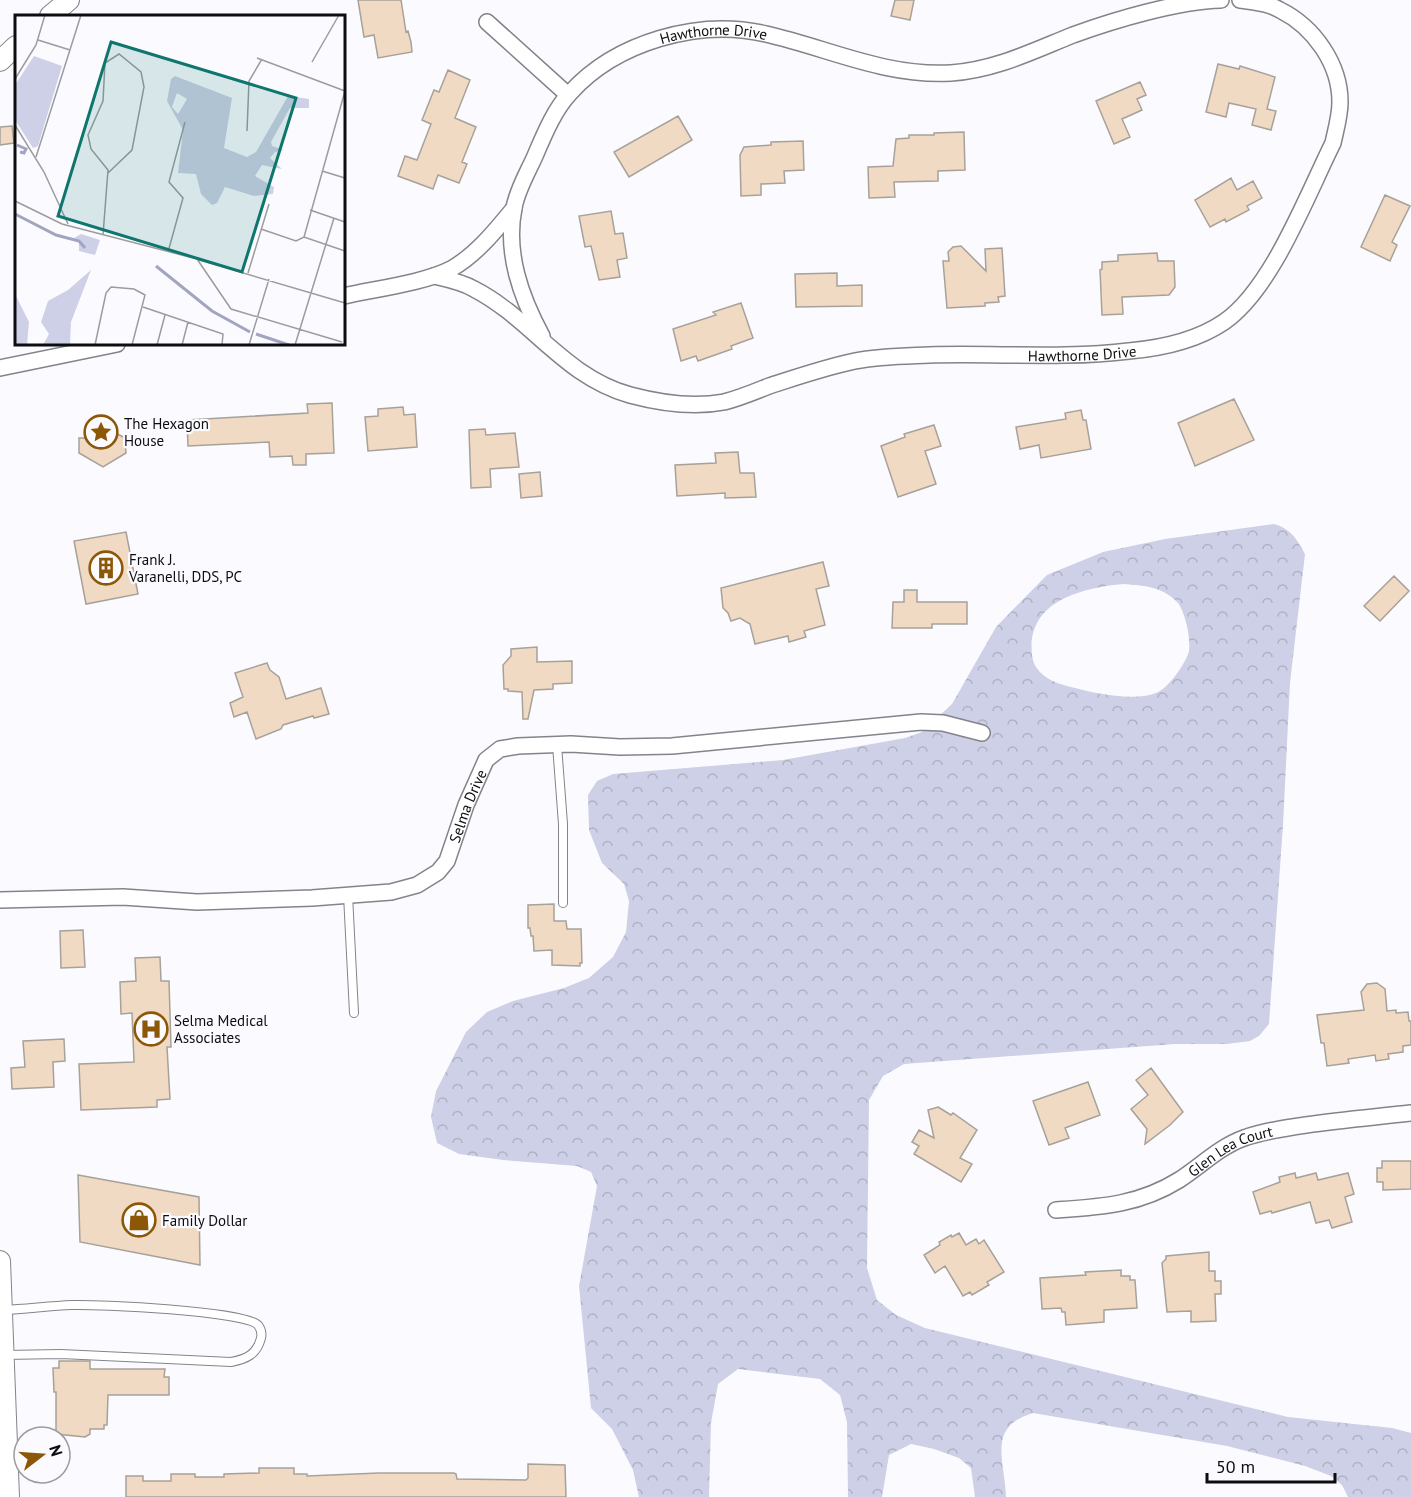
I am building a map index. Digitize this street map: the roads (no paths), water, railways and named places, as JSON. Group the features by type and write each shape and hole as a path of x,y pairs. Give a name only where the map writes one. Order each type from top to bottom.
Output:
{"street":[{"path":"51,15 69,0"},
{"name":"Hawthorne Drive","path":"546,344 520,289 511,242 514,208 538,148 568,95 584,79 616,56 648,44 692,32 740,30 764,34 885,68 923,73 952,73 988,67 1019,58 1121,19 1221,0"},
{"name":"Hawthorne Drive","path":"434,276 474,288 508,311 564,361 610,388 661,402 692,405 722,402 855,361 895,356 960,354 1101,355 1176,344 1224,322 1242,307 1258,287 1277,257 1333,143 1338,122 1339,93 1333,67 1327,54 1309,31 1279,9 1263,3 1240,0"},
{"path":"487,22 568,95"},
{"path":"0,61 15,47"},
{"name":"Hawthorne Drive","path":"345,296 434,276 451,268 468,257 514,208"},
{"path":"0,368 112,345"},
{"name":"Selma Drive","path":"0,900 123,897 197,902 392,892 417,885 430,879 447,861 466,805 486,760 500,749 557,745 672,746 921,722 943,723 982,733"},
{"name":"Glen Lea Court","path":"1056,1210 1108,1206 1135,1200 1161,1190 1180,1179 1219,1150 1267,1131 1411,1113"},
{"path":"0,1261 9,1497"}],"lane":[{"path":"557,745 563,824 563,903"},
{"path":"348,895 354,1013"},
{"path":"2,1310 72,1305 148,1308 214,1314 251,1321 258,1326 262,1334 259,1348 255,1353 242,1360 231,1362 61,1354 4,1355"}],"place":[{"name":"The Hexagon House","path":"101,432"},
{"name":"Frank J. Varanelli, DDS, PC","path":"106,568"},
{"name":"Selma Medical Associates","path":"151,1029"},
{"name":"Family Dollar","path":"139,1220"}]}
